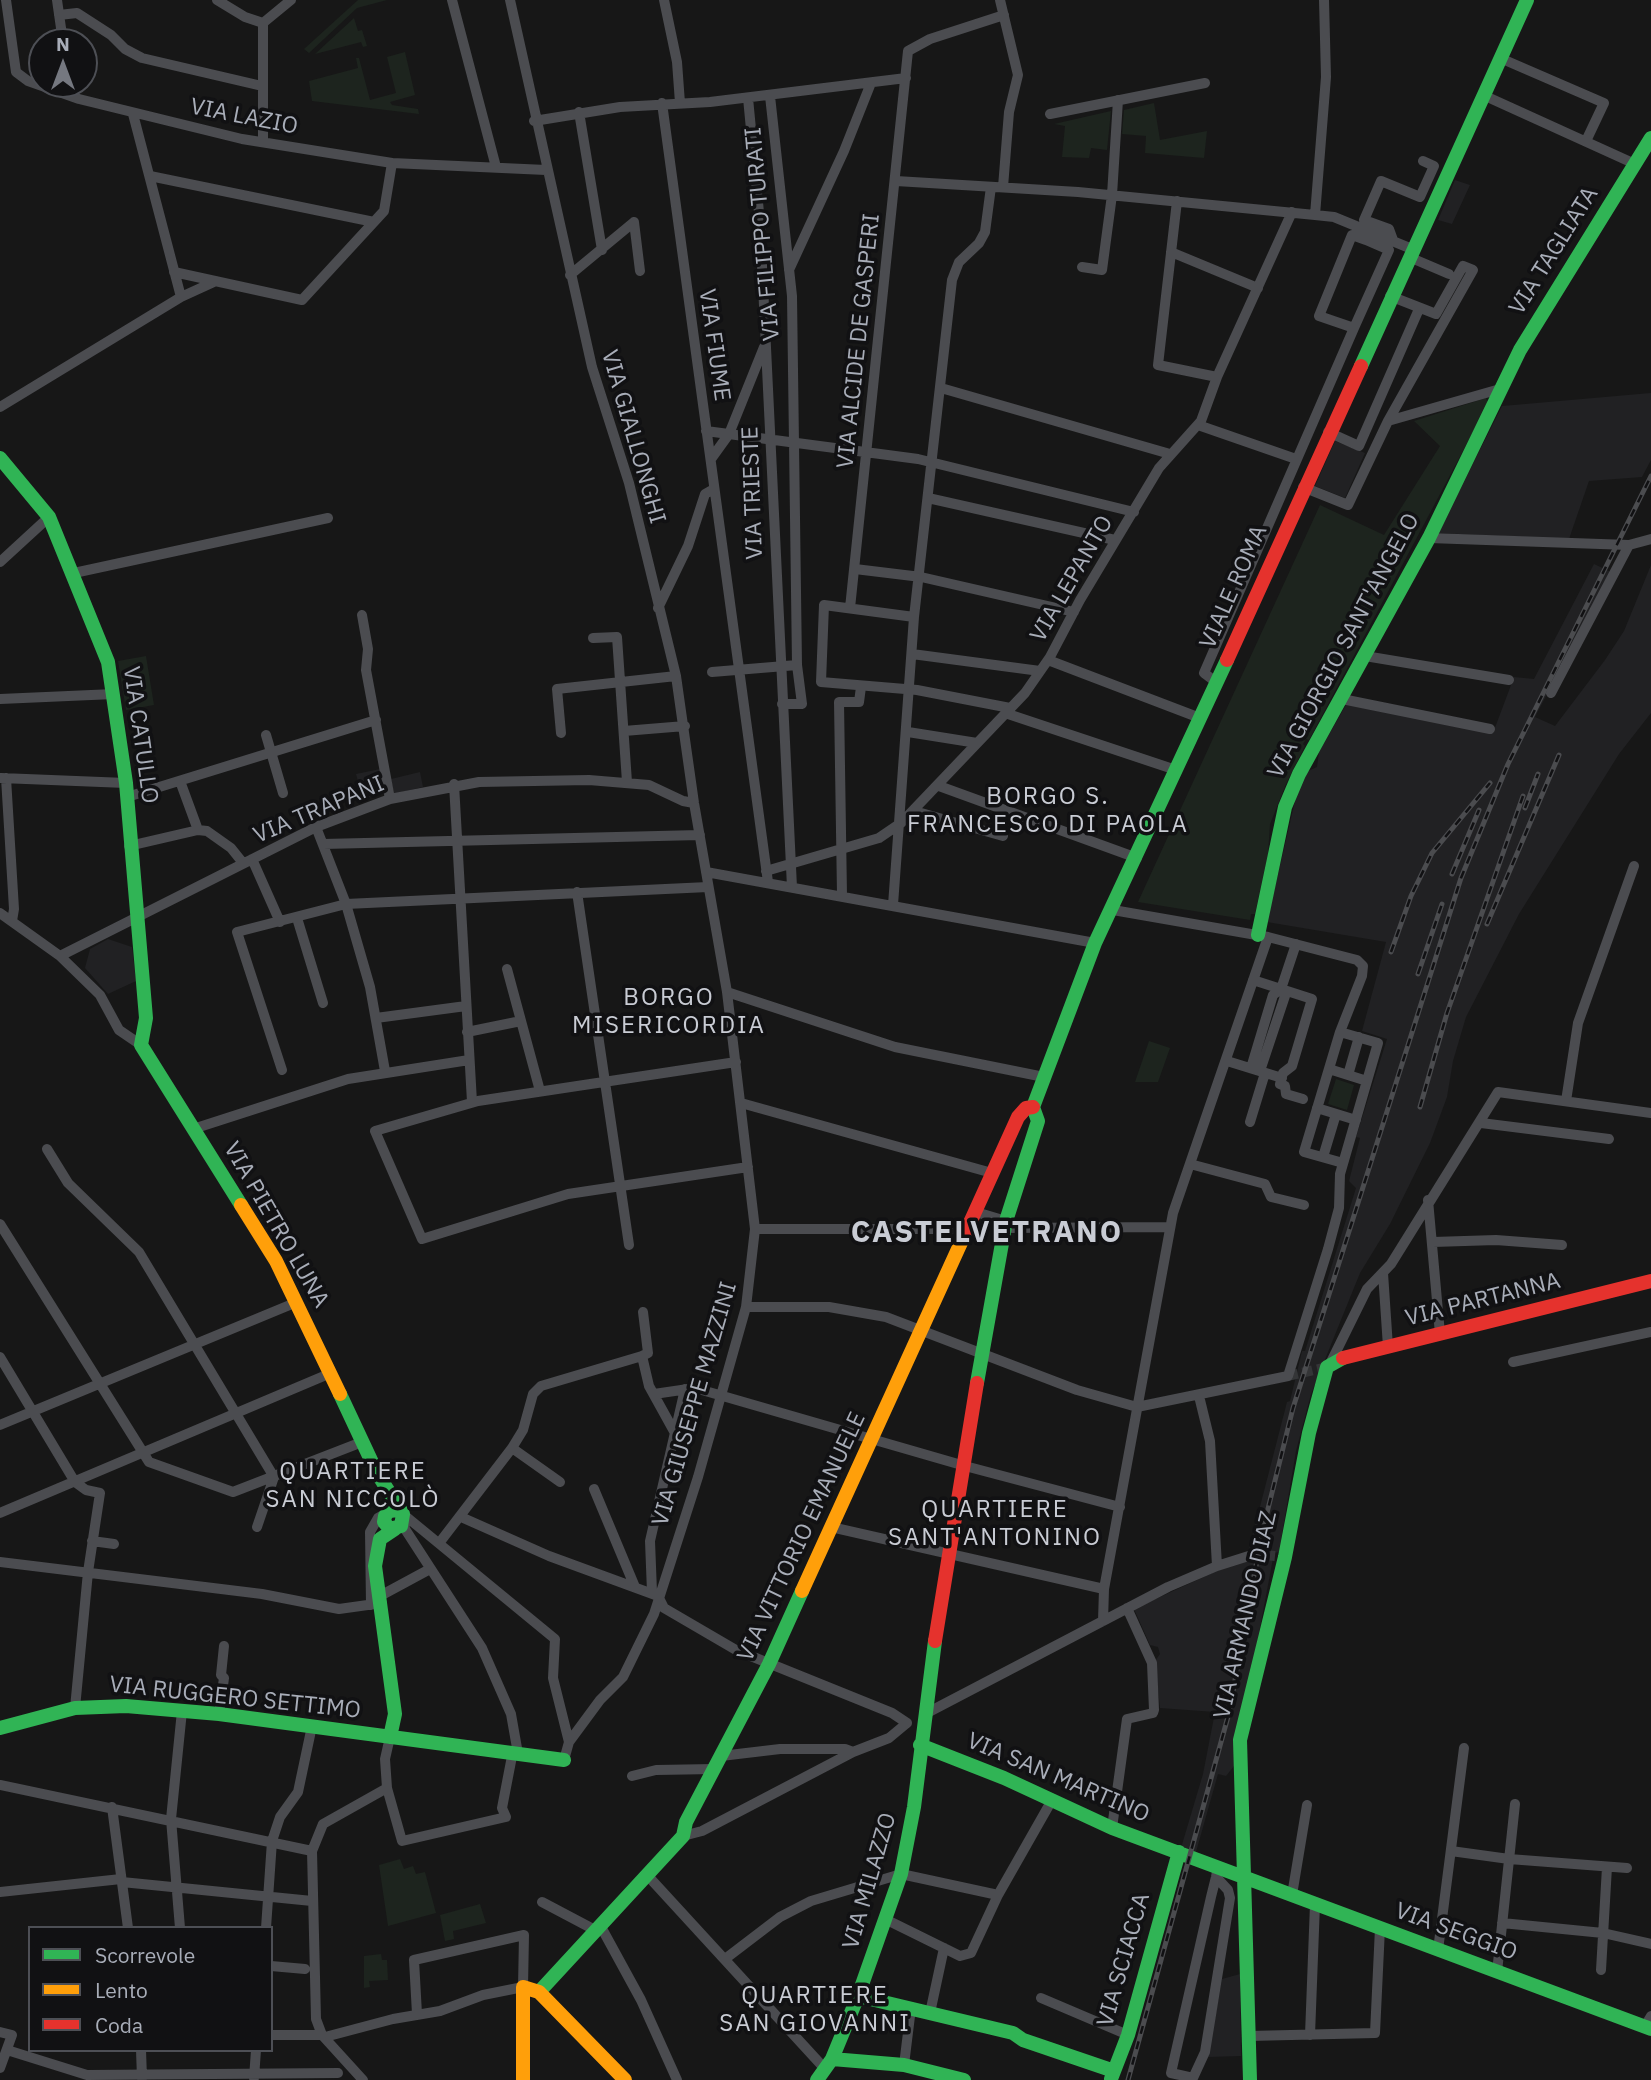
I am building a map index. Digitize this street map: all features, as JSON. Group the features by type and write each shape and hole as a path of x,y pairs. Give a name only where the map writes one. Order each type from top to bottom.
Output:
{"street":[{"name":"VIA LAZIO","path":"6,0 16,72 28,81"},
{"path":"57,0 60,28"},
{"path":"217,0 263,23"},
{"path":"263,142 263,23 291,0"},
{"path":"452,0 496,167"},
{"name":"VIA GIALLONGHI","path":"509,0 534,121 592,367 629,483 676,676 708,887"},
{"path":"664,0 677,62 680,103"},
{"path":"1000,0 1018,75 1009,112 1003,187"},
{"path":"1315,215 1326,77 1324,0"},
{"name":"VIALE ROMA","path":"1033,1107 1094,943 1137,858 1328,432 1527,0"},
{"path":"59,15 77,13 111,35 125,49 142,58 262,86"},
{"name":"VIA ALCIDE DE GASPERI","path":"850,608 908,51 1004,15"},
{"path":"1500,58 1604,103 1586,141"},
{"path":"534,121 579,112 770,96 905,78"},
{"path":"789,271 844,151 871,83"},
{"path":"1051,114 1205,83"},
{"path":"1483,95 1635,164"},
{"name":"VIA FILIPPO TURATI","path":"770,96 792,296 797,665 802,704 782,704"},
{"name":"VIA LAZIO","path":"79,98 133,114 263,142 392,163 546,170"},
{"name":"VIA TRIESTE","path":"748,98 758,200 766,342 792,887"},
{"path":"1082,267 1102,270 1112,195 1118,100"},
{"name":"VIA FIUME","path":"662,103 712,490 768,883"},
{"path":"579,112 602,250"},
{"path":"133,114 181,298"},
{"name":"VIA TAGLIATA","path":"1500,389 1590,232 1651,138"},
{"path":"1393,240 1389,229 1364,220 1381,181 1420,197 1434,166 1423,161"},
{"path":"174,272 302,300 384,211 392,163"},
{"path":"150,176 374,222"},
{"path":"896,181 1112,195 1334,217 1389,250 1204,673 1216,682"},
{"path":"893,905 908,732 914,617 955,270 985,232 991,187"},
{"path":"1177,201 1158,365 1217,377"},
{"path":"1292,212 1198,425 1296,459"},
{"path":"570,275 634,222 640,271"},
{"path":"1354,328 1319,316 1352,235 1393,240 1449,274"},
{"path":"1171,251 1258,288"},
{"path":"1303,487 1348,505 1388,421 1473,270 1462,266 1436,314 1390,296"},
{"path":"0,407 181,298 216,281"},
{"path":"1328,432 1359,446 1419,309"},
{"path":"710,459 729,434 766,342"},
{"path":"941,387 1170,454"},
{"path":"1388,421 1500,389"},
{"name":"VIA GIORGIO SANT'ANGELO","path":"1263,936 1285,807 1298,774 1429,538 1500,389"},
{"name":"VIA LEPANTO","path":"766,871 879,838 901,823 939,786 1025,694 1048,660 1115,540 1170,454 1198,425"},
{"path":"706,431 932,463 1134,512"},
{"name":"VIA CATULLO","path":"0,458 48,517 74,573 108,662 127,790 129,846 146,1018 142,1045"},
{"path":"658,609 688,546 705,495 712,490"},
{"path":"928,498 1115,540"},
{"path":"0,562 48,517"},
{"path":"74,573 328,518"},
{"path":"1429,538 1629,545 1651,539"},
{"path":"1551,693 1629,545"},
{"path":"855,569 920,576 1073,612"},
{"path":"914,617 824,605 821,682 909,692 917,690 1007,711 1176,770"},
{"path":"362,615 368,649 366,670 390,799"},
{"path":"593,638 617,637 627,782"},
{"path":"912,654 1041,671"},
{"path":"1365,656 1509,680"},
{"path":"1048,660 1200,718"},
{"path":"712,671 797,665"},
{"path":"561,733 557,689 676,676"},
{"path":"842,895 839,702 859,702 861,687"},
{"path":"0,699 114,694"},
{"path":"1342,699 1490,729"},
{"path":"12,921 14,909 3,778 127,790 180,781 376,720"},
{"path":"624,731 685,726"},
{"path":"908,732 977,743"},
{"path":"266,734 283,793"},
{"name":"VIA TRAPANI","path":"60,956 316,827 390,799 454,784 539,780 649,785 694,803"},
{"path":"180,781 198,830"},
{"path":"454,784 472,1102"},
{"path":"939,786 1137,858"},
{"path":"914,811 1003,836"},
{"path":"316,827 346,904 376,1018 385,1071"},
{"path":"129,846 198,830 206,831 247,861 280,922"},
{"path":"323,844 700,835"},
{"path":"1566,1101 1578,1023 1634,866"},
{"path":"706,872 1094,943"},
{"path":"282,1070 237,932 346,904 708,887"},
{"name":"VIA GIUSEPPE MAZZINI","path":"569,1742 600,1700 623,1677 654,1614 655,1594 722,1395 746,1307 755,1229 727,992 708,887"},
{"path":"578,892 629,1245"},
{"path":"1113,910 1263,936 1357,960 1363,966 1304,1152 1343,1164"},
{"path":"0,913 60,956 100,995 119,1030 142,1045"},
{"path":"297,918 323,1003"},
{"path":"1102,1620 1104,1589 1170,1227 1253,980 1263,936"},
{"path":"1250,1122 1259,1071 1285,996 1281,989 1296,944"},
{"path":"508,969 540,1091"},
{"path":"1253,980 1312,999 1292,1066 1280,1084 1285,1086 1286,1094 1303,1099"},
{"path":"727,992 895,1048 1044,1077"},
{"path":"376,1018 466,1006"},
{"path":"467,1032 521,1021"},
{"path":"746,1307 857,1310 922,1331 1077,1390 1137,1407 1288,1376 1336,1218 1343,1164 1378,1043 1342,1029"},
{"path":"1348,1075 1359,1037"},
{"name":"VIA PIETRO LUNA","path":"142,1045 276,1261 298,1302 377,1473 395,1520"},
{"path":"193,1129 348,1079 385,1071 469,1060"},
{"path":"1227,1061 1282,1078"},
{"path":"736,1062 472,1102 375,1131 422,1239 568,1194 748,1167"},
{"path":"1329,1069 1367,1081"},
{"path":"1328,1367 1367,1289 1383,1273 1498,1092 1651,1113"},
{"path":"741,1103 992,1174"},
{"name":"VIA VITTORIO EMANUELE","path":"683,1836 686,1822 769,1664 1021,1112 1033,1107"},
{"name":"VIA MILAZZO","path":"825,2072 858,1996 901,1874 914,1807 948,1554 997,1268 1005,1224 1038,1121 1033,1107"},
{"path":"1317,1108 1356,1120"},
{"path":"1323,1157 1336,1114"},
{"path":"1480,1123 1609,1139"},
{"path":"47,1149 68,1182 139,1252 274,1477 257,1527"},
{"path":"1190,1164 1265,1184 1271,1197 1304,1205"},
{"path":"1428,1200 1440,1334"},
{"path":"976,1212 1005,1224 1170,1227"},
{"path":"0,1224 149,1462 233,1492 362,1442"},
{"path":"755,1229 969,1229"},
{"path":"1433,1242 1496,1240 1562,1245"},
{"path":"1383,1273 1388,1347"},
{"name":"VIA PARTANNA","path":"1328,1367 1343,1358 1651,1281"},
{"path":"0,1425 298,1302"},
{"path":"440,1542 512,1448 523,1430 533,1394 550,1382 648,1353 643,1312"},
{"path":"1513,1362 1651,1332"},
{"path":"642,1356 654,1394 675,1433"},
{"path":"0,1357 75,1482 86,1490 100,1493 88,1572 75,1708"},
{"name":"VIA ARMANDO DIAZ","path":"1250,2080 1240,1740 1309,1433 1328,1367"},
{"path":"0,1513 331,1373"},
{"path":"654,1394 685,1389 722,1395 872,1440 1120,1507"},
{"path":"685,1389 650,1541 655,1594 664,1608 700,1630 769,1664 892,1713 907,1723 923,1726 1102,1620 1217,1566 1255,1554"},
{"path":"1199,1396 1210,1441 1217,1566"},
{"path":"512,1448 560,1482"},
{"path":"594,1489 635,1587"},
{"path":"461,1517 549,1556 655,1594"},
{"path":"395,1520 427,1531"},
{"path":"395,1520 427,1531 555,1639 553,1678 569,1742 564,1760"},
{"path":"395,1520 466,1620 488,1660 511,1714 517,1736 517,1748 513,1751 502,1808 506,1817 402,1841 387,1788 385,1759 395,1714 378,1601 376,1552 380,1539 395,1520"},
{"path":"831,1527 1104,1589"},
{"path":"92,1541 114,1544"},
{"path":"0,1562 262,1594 339,1609 378,1601 430,1569"},
{"path":"1112,1828 1127,1719 1153,1713 1154,1710 1152,1663 1127,1608"},
{"path":"219,1714 224,1678 221,1675 224,1646"},
{"name":"VIA RUGGERO SETTIMO","path":"0,1728 75,1708 126,1706 219,1714 513,1751 564,1760"},
{"path":"180,1926 171,1819 182,1711"},
{"path":"539,1992 683,1836 702,1831 853,1752 889,1738 907,1723"},
{"path":"265,1926 272,1841 280,1817 298,1792 312,1726"},
{"name":"VIA SAN MARTINO","path":"923,1726 1052,1800 1112,1828 1179,1852 1217,1871"},
{"path":"632,1776 656,1770 718,1763 780,1749 845,1748 853,1752"},
{"path":"1438,1950 1464,1748"},
{"path":"0,1786 171,1819 312,1851"},
{"path":"363,2080 323,2036 316,2018 312,1851 323,1824 387,1788"},
{"path":"887,1920 960,1955 971,1953 998,1895 1052,1800"},
{"path":"1497,1972 1515,1804"},
{"path":"1292,1895 1307,1805"},
{"path":"112,1807 128,1926"},
{"path":"1451,1851 1509,1859 1627,1868"},
{"name":"VIA SCIACCA","path":"1112,2076 1128,2035 1179,1852"},
{"path":"1601,1970 1607,1867"},
{"path":"1217,1871 1230,1898 1205,2052 1193,2078 1171,2073 1217,1871"},
{"name":"VIA SEGGIO","path":"1217,1871 1246,1877 1497,1972 1649,2024"},
{"path":"649,1872 825,2072 904,2065 964,2080"},
{"path":"725,1959 780,1917 811,1901 901,1874 998,1895"},
{"path":"0,1892 121,1881 312,1900"},
{"path":"542,1902 598,1927 641,2000 677,2080"},
{"path":"1310,2035 1315,1904"},
{"path":"1502,1923 1603,1933 1651,1944"},
{"path":"1249,2036 1375,2034 1380,1928"},
{"path":"416,2014 414,1960 524,1935 523,2080"},
{"path":"930,2013 944,1948"},
{"path":"273,1966 305,1969"},
{"path":"273,2035 323,2036 440,2011 483,1995 523,1987 539,1992 615,2076"},
{"path":"858,1996 1013,2033 1023,2040 1112,2076"},
{"path":"1041,1997 1128,2035"},
{"path":"904,2065 911,2008"},
{"path":"0,2032 12,2035 0,2068"},
{"path":"7,2050 87,2075 113,2078 254,2077 338,2073"},
{"path":"141,2052 142,2077"},
{"path":"254,2077 256,2052"}],"shaded area":[{"path":"358,0 387,0 357,8 309,53 304,49"},
{"path":"354,18 358,31 362,30 367,46 363,47 361,42 315,54"},
{"path":"405,52 415,95 390,102 392,105 418,109 419,114 312,101 309,81 358,68 356,58 359,58 370,100 396,93 387,57"},
{"path":"1154,103 1160,140 1207,131 1204,158 1145,153 1146,136 1122,134 1124,110"},
{"path":"1111,111 1107,150 1091,148 1089,158 1062,157 1065,126 1054,124"},
{"path":"1455,180 1470,185 1452,224 1438,220"},
{"path":"1651,393 1651,460 1642,477 1589,481 1569,539 1438,533 1502,406"},
{"path":"1486,398 1488,404 1309,740 1306,739 1303,744 1305,746 1270,824 1268,854 1255,914 1251,914 1250,920 1138,902 1320,505 1384,535 1440,446 1414,421"},
{"path":"1335,441 1365,453 1345,498 1315,486"},
{"path":"1594,564 1611,572 1535,717 1555,726 1624,631 1651,565 1651,713 1619,754 1519,914 1466,1017 1453,1061 1447,1097 1430,1143 1390,1224 1360,1273 1311,1394 1296,1451 1279,1552 1274,1553 1234,1766 1226,1776 1218,1774 1196,1852 1181,1848 1203,1774 1215,1712 1160,1708 1155,1661 1160,1654 1158,1647 1150,1645 1134,1609 1247,1557 1302,1351 1305,1351 1356,1188 1349,1181 1360,1138 1356,1137 1387,1039 1362,1031 1386,942 1267,922 1298,788 1308,771 1317,767 1319,752 1347,703 1493,733 1514,677 1534,679"},
{"path":"146,656 154,705 126,710 118,661"},
{"path":"380,769 384,794 363,799 356,774"},
{"path":"420,772 423,787 394,794 391,779"},
{"path":"108,939 132,947 136,981 108,994 85,968 90,949"},
{"path":"1149,1041 1170,1048 1158,1082 1135,1082"},
{"path":"1336,1079 1354,1085 1347,1110 1328,1104"},
{"path":"400,1859 404,1869 413,1866 416,1874 425,1872 436,1913 388,1926 379,1865"},
{"path":"480,1904 486,1923 453,1931 454,1939 445,1941 440,1915"},
{"path":"381,1954 382,1960 387,1960 388,1980 369,1981 370,1987 364,1988 364,1956"},
{"path":"1240,1974 1241,2056 1208,2057 1222,1979"}],"tunnel":[{"path":"1288,1376 1327,1367"},
{"path":"1255,1554 1275,1556"}],"railway":[{"path":"1128,2080 1229,1713 1262,1533 1293,1408 1461,878 1508,764 1651,476"},
{"path":"1487,924 1559,755"},
{"path":"1525,808 1538,774"},
{"path":"1391,952 1411,896 1432,853 1490,783"},
{"path":"1420,1107 1447,1013 1523,796"},
{"path":"1452,874 1479,810"},
{"path":"1418,974 1442,904"}],"traffic: fast":[{"path":"1361,366 1527,0"},
{"path":"1258,935 1285,807 1299,774 1429,538 1520,350 1651,138"},
{"path":"0,458 49,517 108,662 126,783 146,1018 141,1045 241,1205"},
{"path":"977,1383 1006,1221 1038,1121 1033,1107 1095,943 1227,660"},
{"path":"1250,2080 1240,1740 1285,1557 1309,1433 1327,1367 1343,1358"},
{"path":"340,1394 377,1473 403,1514 401,1526 390,1529 384,1522 385,1516 389,1511 399,1510"},
{"path":"390,1737 395,1714 375,1566 380,1539 395,1529"},
{"path":"539,1992 683,1836 686,1822 769,1664 802,1591"},
{"path":"817,2080 832,2059 858,1996 901,1874 914,1807 935,1641"},
{"path":"0,1728 75,1708 126,1706 219,1714 564,1760"},
{"path":"920,1745 1004,1778 1112,1828 1651,2029"},
{"path":"1111,2079 1128,2035 1179,1852"},
{"path":"858,1996 1013,2033 1023,2040 1114,2071"},
{"path":"832,2059 904,2065 964,2080"}],"traffic: slow":[{"path":"241,1205 276,1261 340,1394"},
{"path":"802,1591 964,1236"},
{"path":"523,2080 523,1987 539,1992 625,2080"}],"traffic: jam":[{"path":"1227,660 1361,366"},
{"path":"964,1236 1018,1117 1026,1108 1033,1107"},
{"path":"1343,1358 1651,1281"},
{"path":"935,1641 977,1383"}],"district":[{"name":"BORGO S. FRANCESCO DI PAOLA","path":"1048,811"},
{"name":"BORGO MISERICORDIA","path":"669,1012"},
{"name":"CASTELVETRANO","path":"987,1233"},
{"name":"QUARTIERE SAN NICCOLÒ","path":"353,1486"},
{"name":"QUARTIERE SANT'ANTONINO","path":"995,1524"},
{"name":"QUARTIERE SAN GIOVANNI","path":"815,2010"}]}
